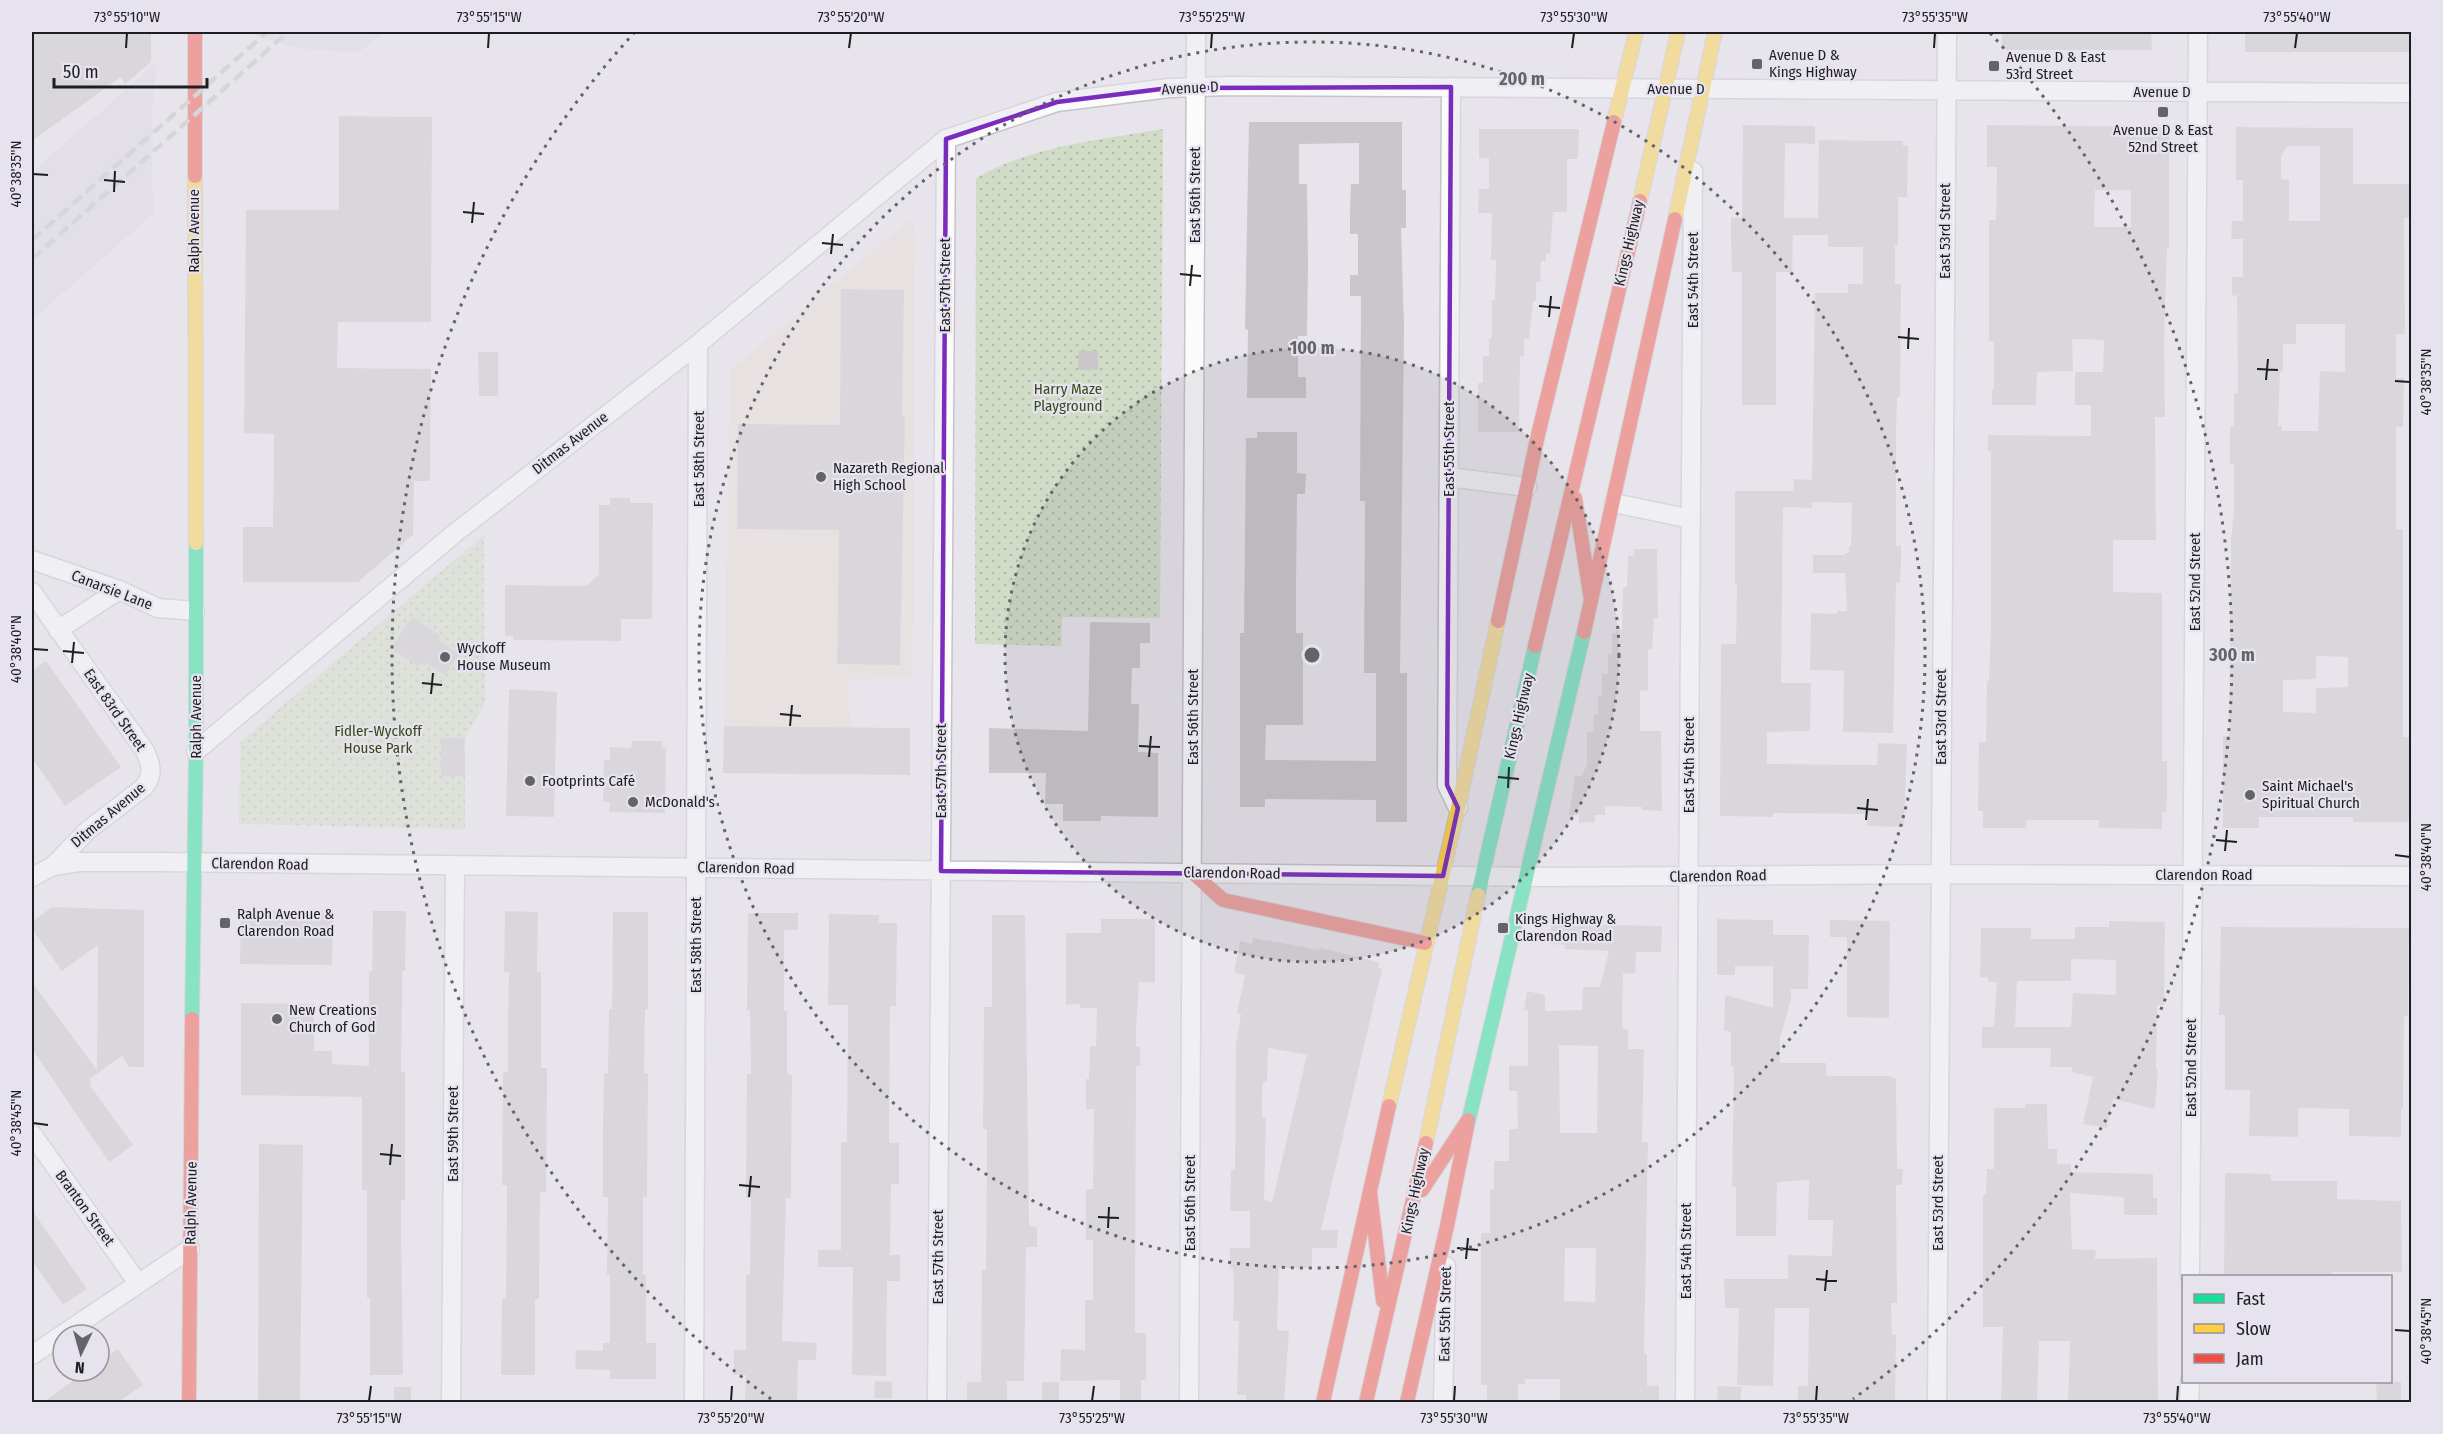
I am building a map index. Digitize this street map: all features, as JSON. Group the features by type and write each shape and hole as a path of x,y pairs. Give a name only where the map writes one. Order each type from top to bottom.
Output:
{"main road":[{"name":"Ralph Avenue","path":"189,1402 196,751 195,32"},
{"path":"1323,1402 1425,943 1443,876 1527,487 1636,32"},
{"name":"Kings Highway","path":"1366,1402 1413,1204 1481,876 1678,32"},
{"path":"1407,1402 1447,1226 1468,1120 1614,502 1715,32"},
{"path":"1572,485 1591,600"},
{"path":"1193,873 1223,900 1425,943"},
{"path":"1413,1204 1468,1120"},
{"path":"1370,1192 1386,1321"}],"street":[{"name":"East 56th Street","path":"1189,1402 1196,32"},
{"name":"East 53rd Street","path":"1937,1402 1947,32"},
{"name":"East 52nd Street","path":"2190,1275 2198,32"},
{"name":"Avenue D","path":"946,139 1057,102 1169,88 1196,87 2412,93"},
{"name":"East 55th Street","path":"1451,87 1448,785 1458,808"},
{"name":"East 54th Street","path":"1685,1402 1694,129"},
{"name":"Ditmas Avenue","path":"196,751 455,533 698,344 946,139"},
{"name":"East 57th Street","path":"937,1402 946,139"},
{"name":"East 58th Street","path":"694,1402 698,344"},
{"path":"1449,477 1527,487"},
{"path":"1614,502 1691,519"},
{"name":"Canarsie Lane","path":"32,560 119,590 159,608 195,610"},
{"path":"58,630 119,590"},
{"name":"East 83rd Street","path":"32,592 145,751 152,771"},
{"name":"Ditmas Avenue","path":"32,877 53,866 87,831 144,786 150,780 152,771"},
{"name":"Clarendon Road","path":"53,866 79,862 1527,877 1940,874 2412,876"},
{"name":"East 59th Street","path":"451,1402 455,866"},
{"name":"Branton Street","path":"32,1134 138,1282"},
{"name":"East 55th Street","path":"1443,1402 1447,1226"},
{"path":"32,1355 190,1249"},
{"path":"2189,1402 2190,1383"}],"highlighted area":[{"path":"1451,87 1447,785 1458,808 1443,876 941,871 946,139 1057,102 1169,88"}],"shaded area":[{"path":"245,32 384,32 358,53 296,48"},
{"path":"157,62 152,108 153,214 32,320 32,172"},
{"name":"Nazareth Regional High School","path":"913,221 915,231 913,678 848,679 850,728 724,726 730,370 907,222"}],"green space":[{"name":"Harry Maze Playground","path":"1163,129 1160,618 1062,617 1061,646 975,644 976,178 997,167 1043,151"},
{"name":"Fidler-Wyckoff House Park","path":"484,535 485,703 465,738 465,829 239,824 240,742"}],"building":[{"path":"32,32 151,32 151,62 125,84 121,77 32,141"},
{"path":"2002,32 2151,32 2152,50 2002,50"},
{"path":"2245,32 2412,32 2412,52 2245,52"},
{"path":"339,116 432,117 431,322 338,322 337,368 431,369 430,481 414,481 413,535 358,582 243,582 243,527 273,527 274,434 244,433 246,210 339,210"},
{"path":"1249,122 1402,122 1402,190 1406,190 1406,228 1401,228 1404,327 1400,673 1407,673 1407,822 1376,822 1376,800 1265,799 1265,807 1240,807 1240,633 1244,633 1246,438 1257,438 1257,432 1297,432 1297,473 1306,474 1305,494 1297,494 1296,633 1303,633 1303,725 1266,725 1265,760 1376,761 1376,673 1364,673 1365,501 1360,501 1361,296 1350,296 1350,275 1358,275 1358,234 1350,234 1350,213 1351,184 1359,184 1359,143 1299,144 1299,184 1307,184 1308,265 1307,336 1298,336 1298,377 1306,377 1306,398 1247,398 1248,330 1245,329"},
{"path":"1743,125 1815,126 1815,144 1785,143 1784,218 1818,218 1819,140 1903,141 1903,146 1908,146 1907,197 1898,197 1898,245 1895,245 1895,284 1901,284 1900,397 1897,397 1896,437 1896,546 1901,546 1901,562 1900,583 1896,583 1893,733 1843,732 1844,671 1810,670 1811,613 1837,614 1837,611 1847,611 1845,573 1813,573 1813,555 1849,553 1852,503 1812,502 1812,508 1783,507 1781,683 1811,683 1810,731 1767,732 1767,764 1877,765 1878,743 1907,744 1904,827 1867,826 1868,814 1773,813 1773,817 1720,816 1721,644 1736,644 1735,491 1793,491 1794,479 1812,480 1815,293 1848,293 1848,284 1863,284 1863,247 1828,247 1828,235 1793,235 1792,272 1776,272 1776,405 1742,405 1742,272 1732,272 1731,218 1742,218"},
{"path":"1987,125 2169,127 2169,247 2167,247 2164,341 2165,417 2155,417 2156,540 2113,540 2113,592 2162,593 2162,761 2167,761 2167,798 2166,812 2162,812 2162,829 2099,828 2099,820 2026,820 2026,828 1983,828 1983,811 1978,811 1979,742 1986,742 1991,627 1991,451 1988,451 1988,435 2091,436 2091,405 2075,405 2075,372 2103,372 2104,340 2072,339 2073,371 2037,372 2036,405 1992,405 1994,341 1989,341 1989,220 1996,220 1997,167 1987,167","holes":["2095,190 2131,190 2131,227 2094,227"]},
{"path":"2236,127 2353,128 2353,184 2412,184 2412,218 2404,218 2405,334 2396,334 2396,378 2404,378 2403,427 2396,427 2396,529 2403,529 2403,737 2409,737 2410,822 2353,822 2353,817 2259,817 2259,828 2223,828 2223,736 2229,736 2231,539 2234,511 2234,464 2230,464 2230,427 2234,427 2234,393 2238,393 2237,295 2232,296 2232,277 2243,277 2243,239 2231,239 2232,221 2243,221 2243,180 2236,180","holes":["2287,146 2320,146 2320,221 2289,221 2289,180 2281,179 2281,157","2296,324 2345,324 2345,372 2320,371 2318,431 2282,431 2282,426 2278,426 2283,344 2296,344","2316,656 2348,657 2348,687 2316,688 2316,713 2283,712 2283,680 2316,679"]},
{"path":"1479,129 1579,129 1578,159 1567,159 1567,212 1553,212 1550,254 1546,253 1546,261 1541,261 1540,282 1536,282 1536,301 1533,301 1529,339 1524,339 1524,357 1520,356 1519,432 1478,432 1478,383 1483,383 1483,356 1489,356 1489,339 1492,338 1492,300 1495,300 1496,260 1491,260 1492,213 1478,213 1479,189 1489,189 1489,158 1479,158"},
{"name":"Nazareth Regional High School","path":"841,289 904,290 902,416 905,416 900,665 837,664 839,530 737,529 738,424 840,425"},
{"path":"1079,351 1098,351 1098,370 1078,370"},
{"path":"478,352 498,352 498,396 479,396"},
{"path":"610,498 630,498 630,503 653,503 652,619 621,619 621,641 513,640 513,636 505,636 505,585 586,586 599,574 599,505 610,505"},
{"path":"1634,549 1657,549 1658,618 1654,618 1652,650 1648,649 1648,690 1640,691 1640,731 1661,731 1662,811 1642,810 1642,807 1605,806 1605,815 1595,815 1595,822 1579,823 1579,815 1569,815 1575,776 1582,776 1587,764 1587,732 1593,732 1594,715 1598,715 1598,695 1602,695 1602,674 1608,674 1608,654 1612,654 1612,633 1616,633 1617,629 1622,629 1623,587 1627,587 1628,556 1634,556"},
{"path":"412,617 440,636 438,640 459,654 445,675 423,661 419,667 391,648"},
{"path":"1090,622 1150,623 1150,643 1140,643 1140,668 1132,668 1131,704 1139,704 1138,752 1158,753 1158,817 1101,816 1101,821 1063,821 1063,804 1045,804 1046,773 989,773 989,728 1088,731"},
{"path":"46,661 121,767 65,806 32,758 32,671"},
{"name":"Footprints Café","path":"509,689 557,692 554,817 506,816"},
{"path":"724,726 910,728 910,775 723,773"},
{"path":"441,738 464,738 465,776 441,776"},
{"path":"632,741 662,741 662,748 666,748 665,813 609,812 610,802 603,802 604,760 610,760 610,747 631,748"},
{"path":"52,907 144,910 144,1067 129,1067 122,1056 89,1079 91,1083 89,1084 133,1145 109,1162 32,1049 32,982 97,1070 98,945 62,971 32,929 32,922"},
{"path":"241,910 333,911 332,965 240,964"},
{"path":"373,911 406,911 405,971 402,971 401,1072 405,1071 405,1200 401,1200 403,1375 370,1375 367,1190 362,1190 362,1097 241,1095 241,1003 314,1004 314,1051 332,1051 332,1064 369,1066 369,971 372,971"},
{"path":"505,911 538,912 537,972 541,972 541,1068 547,1068 547,1088 546,1192 540,1192 539,1299 535,1299 535,1375 501,1375 502,1299 506,1299 507,1207 507,1185 502,1185 503,1072 508,1072 509,972 504,972"},
{"path":"613,912 648,912 648,1009 645,1009 644,1073 648,1073 647,1197 643,1197 643,1275 646,1275 646,1343 656,1343 656,1379 610,1379 610,1370 575,1369 576,1350 603,1351 603,1343 610,1343 610,1275 607,1275 608,1197 603,1197 603,1127 604,1073 608,1073 609,1009 612,1009"},
{"path":"748,913 798,913 798,930 784,930 787,1074 792,1075 791,1198 786,1198 782,1341 817,1343 816,1360 798,1360 797,1402 745,1401 746,1375 734,1375 734,1350 746,1350 746,1275 750,1275 751,1198 746,1198 747,1074 751,1074 750,1010 747,1011"},
{"path":"829,914 879,915 879,923 897,923 896,1006 890,1006 889,1143 899,1143 899,1184 891,1184 890,1255 900,1255 900,1281 887,1281 886,1376 852,1375 853,1267 818,1267 818,1250 841,1250 841,1142 847,1142 848,1005 828,1005"},
{"path":"992,915 1025,915 1029,1226 1037,1227 1037,1247 1026,1247 1024,1381 1007,1381 1007,1400 967,1402 967,1382 981,1382 982,1270 986,1270 987,1159 987,1129 983,1129 984,1007 992,1007"},
{"path":"1101,919 1155,919 1155,982 1139,982 1136,1032 1136,1047 1140,1047 1140,1066 1136,1066 1135,1333 1146,1333 1146,1380 1141,1380 1141,1402 1120,1402 1120,1380 1060,1381 1061,1349 1085,1350 1085,1300 1093,1300 1093,1240 1086,1240 1086,1189 1093,1189 1094,1109 1086,1109 1086,1079 1089,1079 1090,1046 1096,1046 1097,1008 1080,1008 1080,1004 1066,1005 1066,933 1101,933"},
{"path":"1717,919 1773,920 1773,935 1809,935 1808,989 1791,989 1791,999 1780,1039 1780,1063 1826,1063 1826,1076 1891,1076 1896,1078 1897,1169 1903,1169 1902,1185 1896,1185 1897,1303 1891,1303 1892,1335 1896,1335 1895,1402 1798,1402 1798,1386 1808,1386 1809,1308 1775,1308 1773,1386 1737,1385 1739,1308 1725,1308 1724,1279 1788,1279 1788,1255 1832,1256 1833,1220 1808,1220 1809,1180 1777,1182 1776,1236 1736,1236 1736,1187 1732,1187 1734,1067 1731,1066 1731,1032 1724,1030 1725,995 1773,1008 1773,966 1735,966 1735,975 1717,975"},
{"path":"1830,920 1890,921 1889,1018 1847,1017 1847,937 1830,937"},
{"path":"2109,921 2165,922 2164,1005 2157,1005 2156,1069 2158,1069 2155,1109 2113,1099 2107,1128 2083,1124 2093,1077 2072,1072 2072,1067 2050,1067 2051,1048 1982,1048 1982,1027 1994,1027 1997,982 1988,982 1988,977 1980,977 1981,928 2031,928 2031,939 2075,939 2075,927 2109,927","holes":["2071,959 2116,960 2116,995 2073,993 2071,1027 2015,1027 2017,981 2071,981"]},
{"path":"1551,924 1662,926 1661,952 1636,952 1635,973 1623,974 1622,1022 1623,1029 1628,1029 1628,1049 1644,1049 1642,1142 1648,1142 1644,1354 1647,1354 1647,1386 1659,1386 1659,1402 1560,1402 1560,1379 1525,1379 1525,1384 1518,1384 1518,1402 1487,1402 1487,1385 1481,1385 1481,1233 1490,1233 1490,1189 1494,1189 1494,1161 1509,1161 1509,1129 1518,1129 1517,1091 1509,1091 1509,1066 1528,1066 1528,1010 1524,1010 1527,991 1545,995 1545,1011 1582,1010 1583,987 1600,987 1609,951 1565,949 1565,945 1551,944","holes":["1559,1045 1598,1046 1597,1133 1560,1133","1565,1248 1596,1248 1595,1302 1564,1301"]},
{"path":"2221,927 2409,928 2408,1016 2404,1016 2401,1137 2349,1136 2349,1109 2298,1108 2298,1137 2249,1136 2250,1090 2225,1090 2225,1015 2219,1015"},
{"path":"1253,938 1320,950 1320,948 1379,962 1378,968 1382,969 1321,1230 1338,1230 1337,1248 1312,1248 1312,1268 1279,1268 1277,1330 1289,1331 1284,1402 1246,1402 1246,1395 1237,1395 1239,1321 1233,1321 1234,1288 1233,1268 1230,1268 1230,1248 1250,1248 1250,1211 1230,1211 1231,1170 1235,1170 1236,1044 1241,1014 1237,1013 1245,975 1234,973 1240,941 1252,944","holes":["1268,1048 1307,1055 1272,1202 1264,1200 1266,1117 1262,1117 1262,1099 1263,1082 1267,1082"]},
{"path":"2025,1104 2047,1104 2048,1149 2057,1149 2057,1164 2071,1164 2071,1172 2153,1174 2153,1198 2157,1198 2157,1215 2124,1215 2124,1197 2070,1193 2072,1249 2096,1250 2095,1259 2157,1258 2158,1402 2068,1402 2070,1341 2039,1341 2037,1402 2001,1402 2003,1327 1983,1327 1983,1195 1986,1194 1987,1169 1994,1169 1994,1108 2025,1108"},
{"path":"259,1144 303,1145 300,1402 258,1402"},
{"path":"2225,1173 2271,1174 2271,1181 2337,1181 2337,1199 2401,1201 2402,1272 2332,1272 2332,1275 2224,1275"},
{"path":"32,1210 87,1289 63,1305 32,1260"},
{"path":"118,1349 143,1385 118,1402 43,1402 70,1383 111,1383 111,1354"},
{"path":"875,1381 892,1382 892,1398 874,1398"},
{"path":"1042,1382 1059,1382 1059,1400 1042,1400"},
{"path":"2401,1382 2401,1402 2377,1402 2376,1383"},
{"path":"1718,1386 1742,1387 1740,1402 1717,1402"},
{"path":"394,1387 411,1387 411,1402 394,1402"}],"railway":[{"path":"32,240 267,32"},
{"path":"32,259 288,32"}],"traffic: fast":[{"path":"192,1019 196,543"},
{"path":"1467,1127 1584,632"},
{"path":"1478,895 1535,646"}],"traffic: slow":[{"path":"1614,122 1636,32"},
{"path":"1640,201 1678,32"},
{"path":"1675,219 1715,32"},
{"path":"195,176 196,543"},
{"path":"1389,1106 1458,808 1498,621"},
{"path":"1426,1143 1478,895"}],"traffic: jam":[{"path":"195,32 195,176"},
{"path":"1498,621 1538,435 1614,122"},
{"path":"1535,646 1640,201"},
{"path":"1584,632 1675,219"},
{"path":"1575,498 1591,600"},
{"path":"1193,873 1223,900 1425,943"},
{"path":"189,1402 192,1019"},
{"path":"1323,1402 1389,1106"},
{"path":"1422,1190 1468,1120"},
{"path":"1407,1402 1467,1127"},
{"path":"1366,1402 1426,1143"},
{"path":"1370,1192 1383,1301"}],"place":[{"name":"Avenue D & Kings Highway","path":"1757,64"},
{"name":"Avenue D & East 53rd Street","path":"1994,66"},
{"name":"Avenue D & East 52nd Street","path":"2163,112"},
{"name":"Nazareth Regional High School","path":"821,477"},
{"name":"Wyckoff House Museum","path":"445,657"},
{"name":"Footprints Café","path":"530,781"},
{"name":"Saint Michael's Spiritual Church","path":"2250,795"},
{"name":"McDonald's","path":"633,802"},
{"name":"Ralph Avenue & Clarendon Road","path":"225,923"},
{"name":"Kings Highway & Clarendon Road","path":"1503,928"},
{"name":"New Creations Church of God","path":"277,1019"}]}
